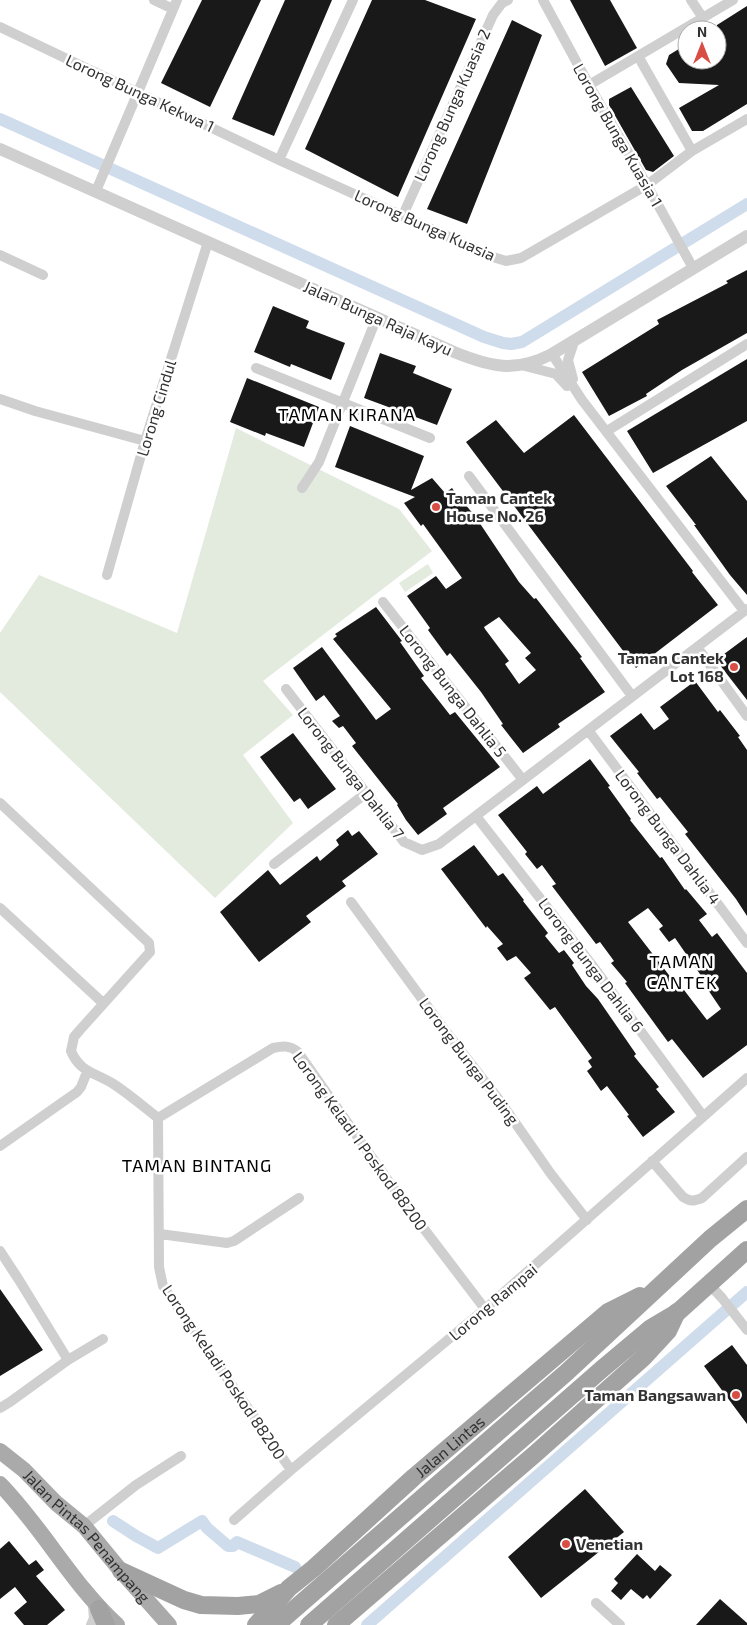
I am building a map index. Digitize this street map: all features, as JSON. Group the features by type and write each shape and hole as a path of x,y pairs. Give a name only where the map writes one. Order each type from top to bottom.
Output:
{"highway":[{"name":"Jalan Lintas","path":"262,1624 567,1372 747,1207"},
{"path":"309,1625 602,1369 651,1328 678,1312 747,1250"},
{"name":"Jalan Lintas","path":"262,1624 289,1588 414,1477 608,1312 658,1287"},
{"path":"336,1625 535,1454 644,1357 668,1331 678,1312"},
{"path":"121,1571 184,1600 201,1605 238,1606 259,1604 289,1588"}],"main road":[{"name":"Jalan Pintas Penampang","path":"0,1451 24,1470 56,1503 84,1526 169,1625"},
{"name":"Jalan Pintas Penampang","path":"0,1484 32,1521 98,1611 117,1625"}],"street":[{"path":"96,191 175,4 154,0"},
{"path":"279,160 353,0"},
{"name":"Lorong Bunga Kuasia 2","path":"403,215 493,15 508,0"},
{"name":"Lorong Bunga Kuasia 1","path":"543,0 693,268"},
{"path":"691,0 703,18"},
{"path":"589,85 732,0"},
{"name":"Lorong Bunga Kekwa 1","path":"0,27 279,160"},
{"path":"638,56 692,151"},
{"name":"Lorong Bunga Kuasia","path":"279,160 493,257 506,260 521,258 647,185 692,151 747,119"},
{"name":"Jalan Bunga Raja Kayu","path":"0,149 377,317 476,360 495,365 525,366 552,354 747,236"},
{"name":"Lorong Cindul","path":"107,575 145,441 208,242"},
{"path":"0,255 43,275"},
{"path":"302,488 319,462 377,317"},
{"path":"574,342 568,360 570,373 582,400"},
{"path":"607,431 747,344"},
{"path":"476,816 745,610 582,400 552,354"},
{"path":"525,366 556,374 582,400"},
{"path":"256,368 430,438"},
{"path":"0,399 35,411 145,441"},
{"path":"469,476 632,696"},
{"name":"Lorong Bunga Dahlia 5","path":"383,602 523,780"},
{"path":"697,648 747,716"},
{"name":"Lorong Bunga Dahlia 7","path":"286,689 365,794 404,842 422,850 440,844 476,816"},
{"name":"Lorong Bunga Dahlia 4","path":"588,730 747,943"},
{"path":"274,864 365,794"},
{"path":"0,803 149,943 150,952 74,1037 71,1051 87,1072 114,1085 158,1118"},
{"name":"Lorong Bunga Dahlia 6","path":"476,816 592,965 703,1116"},
{"name":"Lorong Bunga Puding","path":"351,902 587,1220"},
{"path":"0,908 103,1003"},
{"name":"Lorong Keladi 1 Poskod 88200","path":"158,1118 273,1048 286,1046 293,1048 298,1052 399,1196 485,1309"},
{"path":"0,1146 76,1092 81,1087 87,1072"},
{"name":"Lorong Rampai","path":"234,1520 291,1470 485,1309 747,1078"},
{"name":"Lorong Keladi Poskod 88200","path":"158,1118 159,1267 163,1286 291,1470"},
{"path":"652,1161 684,1197 689,1201 694,1201 702,1198 747,1157"},
{"path":"160,1234 228,1243 234,1241 299,1198"},
{"path":"0,1251 20,1280 68,1360"},
{"path":"709,1284 744,1327"},
{"path":"0,1408 68,1360 103,1339"},
{"path":"84,1526 136,1485 181,1456"},
{"path":"596,1603 620,1625"},
{"path":"91,1625 94,1611 98,1611"}],"shaded area":[{"path":"236,428 399,509 432,551 263,681 293,715 243,755 293,823 215,898 0,692 0,633 39,575 177,633"},
{"path":"428,564 433,573 405,592 399,583"}],"building":[{"path":"202,0 261,0 210,107 161,83"},
{"path":"285,0 332,0 274,136 232,119"},
{"path":"372,0 425,0 476,19 398,197 305,149"},
{"path":"570,0 610,0 637,48 605,66"},
{"path":"747,6 747,104 703,131 692,131 679,108 719,85 679,83 666,64 669,55 677,50 677,70 727,70 727,20 725,20"},
{"path":"512,20 542,35 467,224 427,209"},
{"path":"631,87 674,156 653,172 646,170 609,105 609,99"},
{"path":"747,270 747,333 682,370 646,394 647,396 609,416 582,372 659,324 657,320 728,283 726,281"},
{"path":"273,306 309,321 306,328 345,343 331,380 291,364 290,367 254,352"},
{"path":"380,353 416,366 413,373 452,389 437,425 364,398"},
{"path":"747,359 747,421 653,473 627,431"},
{"path":"247,378 319,407 304,447 266,433 265,436 230,422"},
{"path":"574,415 718,605 636,668 466,442 496,420 524,453"},
{"path":"350,426 424,456 411,490 432,478 445,493 452,488 463,504 475,516 519,582 534,599 536,598 582,657 580,658 605,692 558,724 560,727 523,753 501,725 503,724 481,692 450,653 447,656 407,596 436,576 446,589 462,578 423,524 421,526 404,503 415,497 335,467","holes":["499,617 531,653 525,658 536,670 519,684 505,664 509,661 484,627"]},
{"path":"711,456 747,501 747,595 730,575 694,525 696,525 666,486"},
{"path":"376,607 402,641 400,642 424,676 421,678 450,715 455,712 500,767 443,808 447,814 418,835 406,820 398,804 352,746 356,743 343,726 339,728 332,721 340,716 324,695 316,701 293,668 322,647 376,720 391,709 333,639 337,636 335,634"},
{"name":"Taman Cantek Lot 168","path":"747,637 747,700 716,660"},
{"path":"695,681 718,712 720,710 740,736 738,737 747,750 747,916 685,834 688,832 660,797 657,799 637,773 639,772 610,736 641,713 654,730 669,719 660,707"},
{"path":"293,733 336,789 308,809 300,798 294,802 260,757"},
{"path":"590,759 610,786 608,787 630,820 660,858 662,857 685,890 707,914 699,920 712,937 717,933 747,973 747,1045 703,1078 672,1039 668,1042 625,983 627,982 611,963 614,961 600,942 596,944 552,886 556,884 542,865 537,869 525,854 527,852 498,815 537,786 543,794","holes":["648,908 663,926 659,929 669,942 675,938 721,1009 707,1020 684,990 682,992 628,922"]},
{"path":"348,830 352,836 359,831 378,854 342,881 346,886 306,916 311,922 259,962 220,912 268,870 280,885 317,856 320,861 339,845 336,840"},
{"path":"474,845 498,876 503,873 548,933 545,936 559,953 564,950 574,963 572,965 586,986 598,999 636,1054 634,1056 659,1087 656,1089 675,1112 643,1137 607,1086 601,1091 587,1071 592,1067 588,1061 592,1058 555,1007 550,1010 524,978 531,973 516,956 507,961 497,948 503,944 487,926 486,928 441,869"},
{"path":"0,1289 43,1350 0,1376"},
{"name":"Taman Bangsawan","path":"732,1345 747,1365 747,1424 704,1366"},
{"name":"Venetian","path":"585,1489 624,1532 541,1598 508,1557"},
{"path":"9,1541 29,1565 36,1560 44,1570 36,1576 65,1610 47,1625 24,1625 14,1613 27,1602 15,1587 0,1599 0,1549"},
{"path":"637,1554 655,1571 660,1565 672,1575 650,1599 647,1595 643,1599 631,1589 621,1600 611,1591 618,1583 614,1579"},
{"path":"720,1599 747,1623 747,1625 696,1625"}],"waterway":[{"path":"0,119 484,337 511,344 522,342 747,204"},
{"path":"367,1625 747,1292"},
{"path":"113,1521 158,1548 202,1521 207,1528 228,1546 233,1546 237,1542 295,1567"}],"place":[{"name":"Taman Cantek House No. 26","path":"436,507"},
{"name":"Taman Cantek Lot 168","path":"734,667"},
{"name":"Taman Bangsawan","path":"736,1395"},
{"name":"Venetian","path":"566,1544"}],"district":[{"name":"TAMAN KIRANA","path":"347,415"},
{"name":"TAMAN CANTEK","path":"682,972"},
{"name":"TAMAN BINTANG","path":"197,1166"}]}
